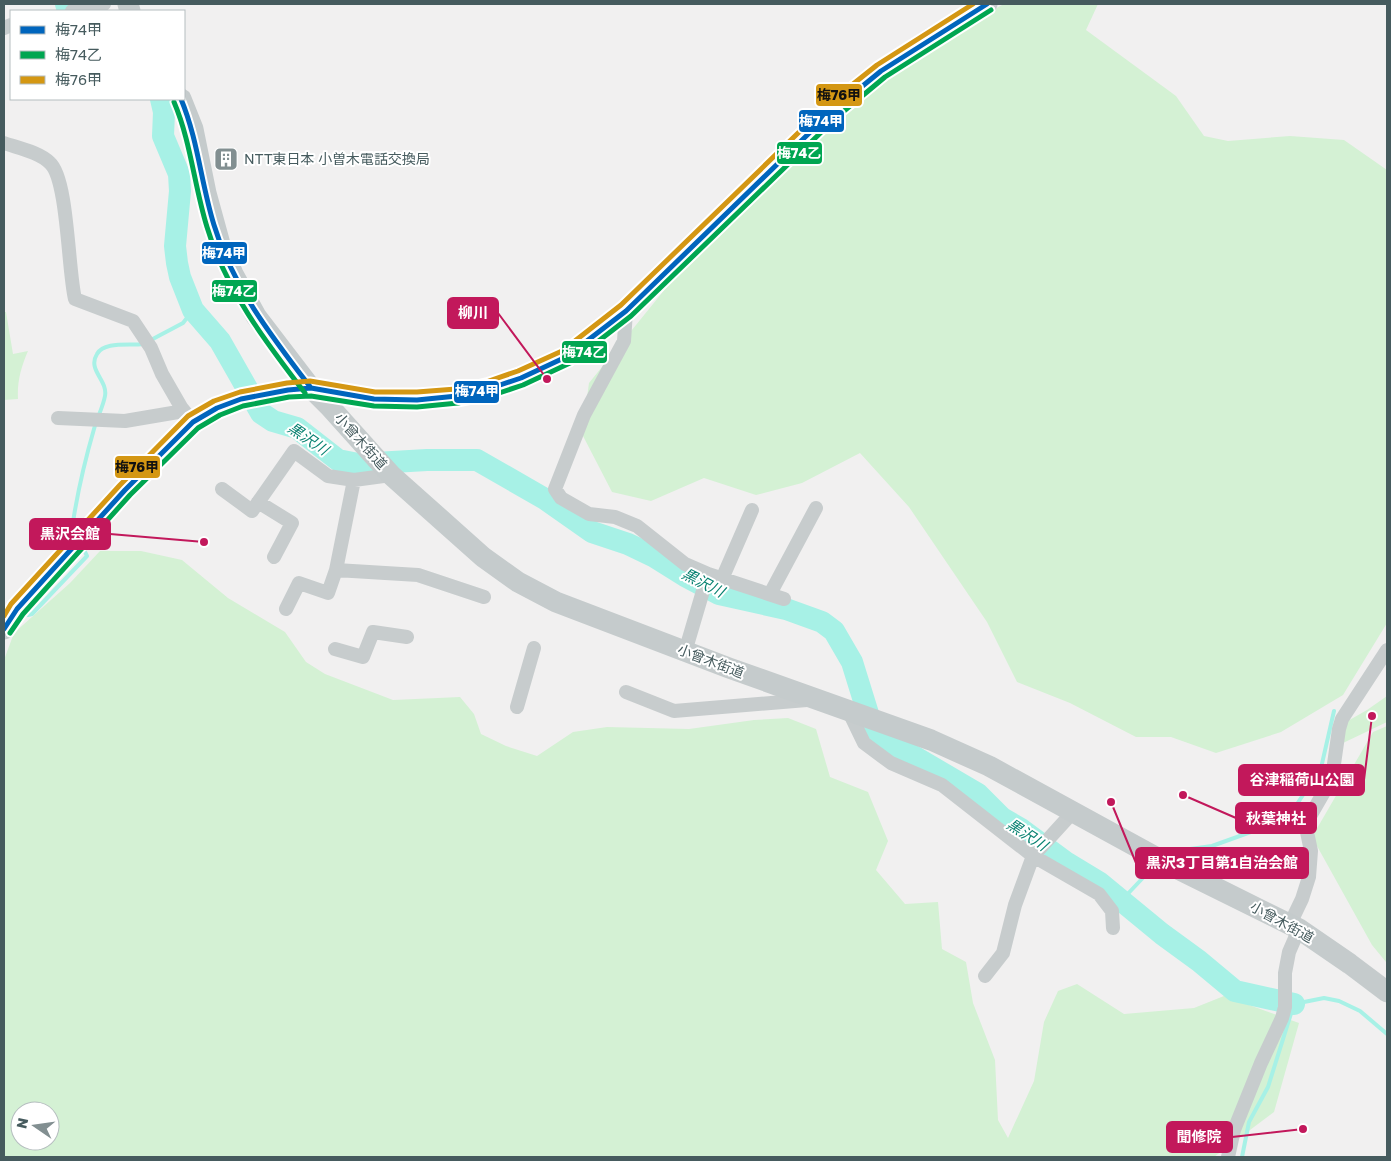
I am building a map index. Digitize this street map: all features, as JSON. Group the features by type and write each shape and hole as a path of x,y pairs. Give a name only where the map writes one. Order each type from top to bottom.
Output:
{"main road":[{"path":"4,629 17,609 189,417 265,394 311,388 374,399 417,400 457,396 513,381 566,357 626,311 833,110 881,71 988,4"},
{"name":"小曾木街道","path":"182,100 193,129 214,224 233,274 256,316 311,388 384,467 483,557 518,582 556,602 685,652 931,740 989,766 1165,862 1294,927 1350,964 1387,992"},
{"path":"354,434 358,415 374,399"}],"street":[{"path":"78,10 104,4"},
{"path":"4,143 42,157 51,163 58,174 62,192 75,299 133,321 148,343 162,374 189,417 125,421 58,418"},
{"path":"626,311 624,341 584,414 554,489 561,498 589,514 615,517 637,526 685,564 707,577 722,579 784,599"},
{"path":"222,489 252,511 294,451 328,476 354,480 384,467"},
{"path":"286,609 299,583 328,593 336,570 354,480"},
{"path":"258,502 292,523 274,557"},
{"path":"770,594 816,508"},
{"path":"722,579 752,510"},
{"path":"336,570 418,575 484,597"},
{"path":"685,652 707,577"},
{"path":"335,649 363,657 373,632 408,637"},
{"path":"517,707 534,648"},
{"path":"1228,1157 1234,1130 1261,1063 1282,1018 1285,1006 1285,972 1294,927 1309,877 1309,818 1332,778 1342,719 1387,650"},
{"path":"626,692 674,711 816,700"},
{"path":"854,714 864,743 891,763 942,785 1033,856 1099,894 1112,911 1113,928"},
{"path":"985,976 1003,953 1016,905 1033,856 1072,812"}],"green space":[{"path":"1004,4 1098,4 1086,30 1176,96 1204,136 1228,141 1290,136 1344,140 1387,170 1387,623 1343,695 1281,732 1216,753 1171,737 1136,737 1070,703 1017,682 987,622 909,507 860,453 802,483 756,495 704,478 651,501 612,492 582,434 589,383 687,262 844,109 934,41"},
{"path":"4,312 6,312 13,354 28,351 20,375 18,399 4,400"},
{"path":"100,551 141,551 182,560 228,598 285,632 306,662 325,674 393,700 460,697 474,714 481,734 506,746 537,756 573,732 607,727 689,729 754,720 788,718 816,729 830,777 868,792 888,841 876,870 905,904 938,902 942,949 966,962 973,1003 995,1060 998,1120 1008,1138 1034,1081 1044,1022 1058,991 1077,984 1124,1014 1194,1008 1224,996 1299,1023 1274,1112 1214,1157 4,1157 4,660 14,633 70,583"},
{"path":"1387,696 1387,722 1343,743 1346,722"},
{"path":"1387,726 1386,962 1372,945 1312,837 1373,732"}],"waterway":[{"name":"黒沢川","path":"66,4 68,10"},
{"name":"黒沢川","path":"161,100 164,112 163,136 179,174 180,191 175,246 180,277 193,310 220,341 261,413 273,421 297,428 338,460 358,464 427,460 477,460 545,499 592,532 628,544 653,556 719,594 786,609 822,622 834,631 852,662 874,733 978,794 1002,818 1021,829 1067,863 1100,883 1235,991 1294,1004"},
{"path":"149,341 183,323 193,310"},
{"path":"77,525 73,522 79,487 95,425 105,396 104,385 94,365 97,354 105,347 143,344"},
{"path":"28,615 32,614 87,556 85,552"},
{"path":"1168,856 1190,849 1212,846 1287,819 1321,768 1334,711"},
{"path":"1121,901 1156,864"},
{"path":"1242,1157 1249,1122 1268,1087 1294,1004 1324,998 1339,1001 1360,1011 1387,1034"}],"transit line":[{"name":"梅76甲","path":"4,616 11,604 120,485 188,416 214,401 240,392 287,383 310,381 375,392 417,392 456,389 486,382 518,371 562,351 621,305 828,104 877,65 973,4"},
{"name":"梅74甲","path":"4,629 17,609 125,490 193,422 217,408 241,399 288,390 311,388 374,399 417,400 457,396 488,389 521,378 566,357 626,311 833,110 881,71 987,4"},
{"name":"梅74乙","path":"10,633 23,614 130,495 198,428 220,415 243,406 289,397 311,396 374,406 417,407 458,403 490,396 523,385 570,363 631,316 838,116 885,77 991,10"},
{"name":"梅74甲","path":"181,100 192,130 214,225 222,248 255,311 311,388"},
{"name":"梅74乙","path":"174,102 180,117 207,227 215,250 248,314 275,354 305,393"}],"place":[{"name":"NTT東日本 小曽木電話交換局","path":"226,159"},
{"name":"柳川","path":"547,379"},
{"name":"黒沢会館","path":"204,542"},
{"name":"谷津稲荷山公園","path":"1372,716"},
{"name":"秋葉神社","path":"1183,795"},
{"name":"黒沢3丁目第1自治会館","path":"1111,802"},
{"name":"聞修院","path":"1303,1129"}]}
